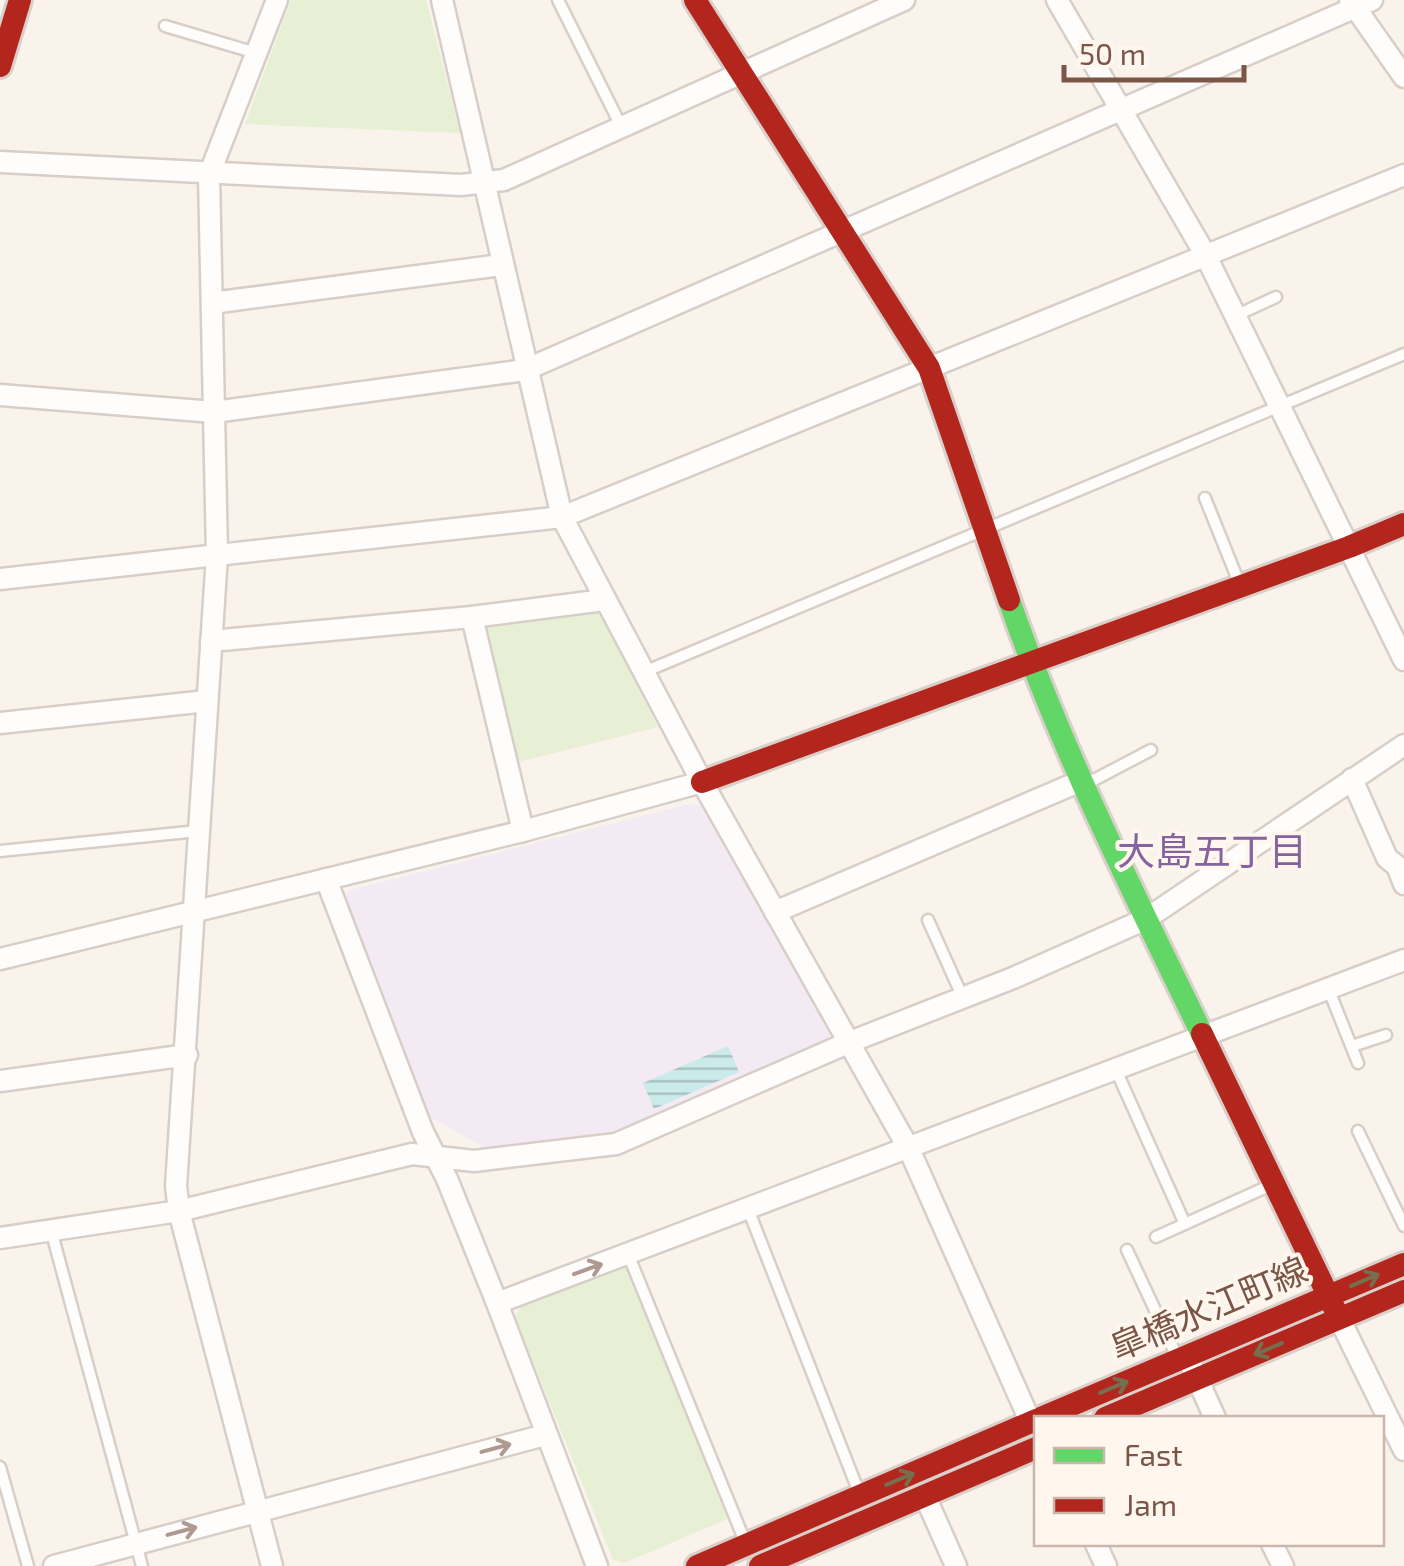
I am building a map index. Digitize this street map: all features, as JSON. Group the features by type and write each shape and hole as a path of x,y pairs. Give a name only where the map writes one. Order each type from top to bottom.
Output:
{"street":[{"path":"0,66 20,0"},
{"path":"272,1566 179,1211 176,1186 217,555 209,175 276,0"},
{"path":"442,0 562,518 702,782 909,1149 1034,1416"},
{"path":"695,0 929,368 1031,662 1146,918 1404,1450"},
{"path":"0,162 461,186 504,180 904,0"},
{"path":"1057,0 1205,254 1404,660"},
{"path":"0,395 214,412 525,370 1121,111 1359,2 1404,77"},
{"path":"0,579 562,518 1404,175"},
{"path":"212,303 501,265"},
{"path":"0,959 523,831 702,782 1349,548 1404,524"},
{"path":"211,641 604,600"},
{"path":"472,616 523,831"},
{"path":"0,723 207,701"},
{"path":"0,1238 179,1211 412,1154 474,1162 616,1144 1146,918 1404,746"},
{"path":"1352,779 1386,858 1397,866 1404,884"},
{"path":"775,912 1084,782"},
{"path":"326,880 497,1303 597,1566"},
{"path":"497,1303 1404,960"},
{"path":"0,1081 187,1055"},
{"name":"皐橋水江町線","path":"1045,1416 1404,1264"},
{"name":"皐橋水江町線","path":"1110,1416 1404,1291"},
{"path":"1182,1358 1214,1416"},
{"name":"皐橋水江町線","path":"696,1566 1034,1421"},
{"path":"54,1566 545,1434"},
{"path":"760,1566 1034,1449"},
{"path":"925,1496 956,1566"}],"lane":[{"path":"558,0 621,126"},
{"path":"165,26 256,53"},
{"path":"1235,316 1276,296"},
{"path":"644,672 1404,354"},
{"path":"1205,498 1240,587"},
{"path":"1084,782 1151,750"},
{"path":"0,852 199,831"},
{"path":"928,920 962,998"},
{"path":"1328,988 1358,1064"},
{"path":"1352,1046 1386,1036"},
{"path":"1116,1068 1186,1224"},
{"path":"1358,1131 1404,1226"},
{"path":"1156,1237 1274,1184"},
{"path":"748,1209 860,1496"},
{"path":"51,1230 142,1566"},
{"path":"1127,1250 1182,1358"},
{"path":"628,1254 746,1544"},
{"path":"0,1467 28,1566"}],"shaded area":[{"path":"689,804 701,806 831,1029 829,1039 617,1132 487,1149 430,1117 343,900 350,890"}],"green space":[{"path":"291,0 426,0 460,133 245,124"},
{"path":"598,609 658,727 515,763 484,626 491,617"},
{"path":"629,1267 727,1519 624,1563 613,1560 515,1317 521,1306"}],"water":[{"path":"728,1046 739,1072 654,1109 643,1083"}],"traffic: fast":[{"path":"1009,600 1075,765 1202,1034"}],"traffic: jam":[{"path":"0,66 20,0"},
{"path":"695,0 929,368 1009,600"},
{"path":"702,782 1404,524"},
{"path":"1202,1034 1339,1318"},
{"path":"1046,1416 1404,1264"},
{"path":"1110,1416 1404,1291"},
{"path":"697,1566 1034,1421"},
{"path":"760,1566 1034,1449"}],"district":[{"name":"大島五丁目","path":"1212,852"}]}
